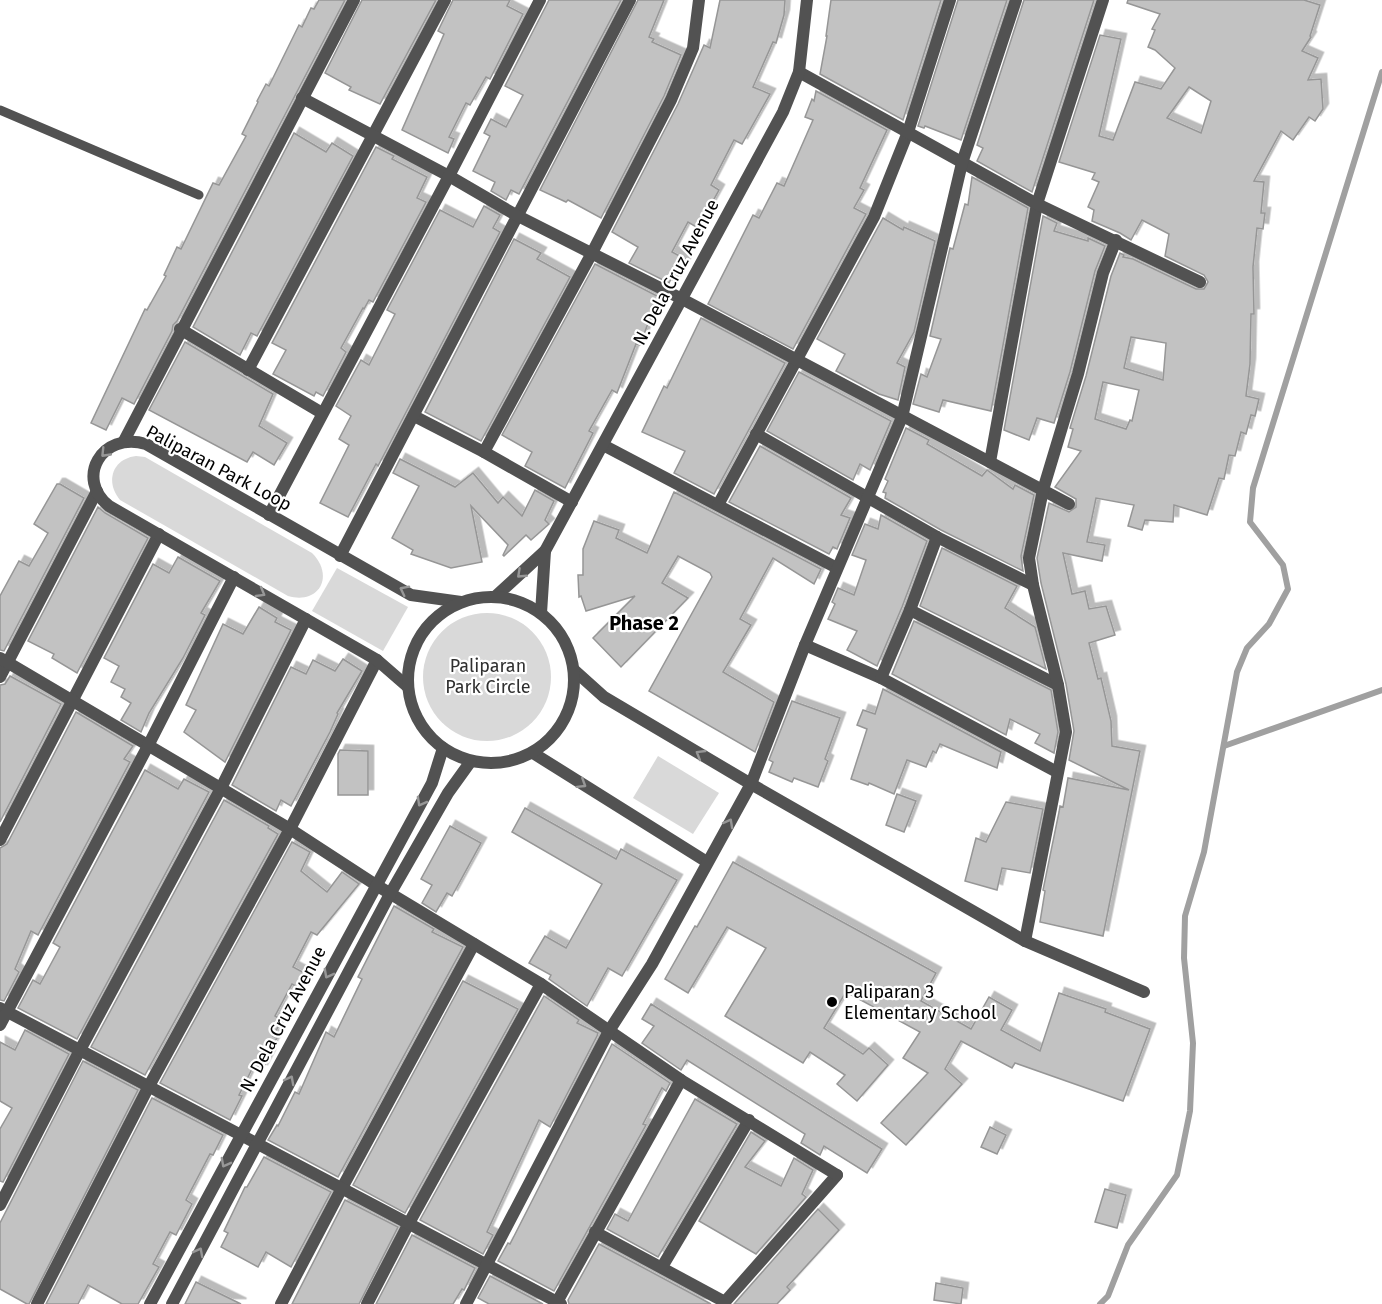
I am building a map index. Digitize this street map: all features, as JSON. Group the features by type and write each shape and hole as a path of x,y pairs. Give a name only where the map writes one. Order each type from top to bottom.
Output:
{"street":[{"path":"124,441 180,329 354,0"},
{"path":"248,370 445,0"},
{"path":"269,514 540,0"},
{"path":"340,556 630,0"},
{"path":"484,452 592,253 671,100 693,48 699,0"},
{"name":"N. Dela Cruz Avenue","path":"496,596 545,551 783,112 799,72 807,0"},
{"path":"941,0 943,22"},
{"path":"718,505 874,217 908,132 950,0"},
{"path":"466,1304 609,1031 652,964 751,784 805,645 902,417 962,163 1016,0"},
{"path":"990,462 1036,204 1103,0"},
{"path":"799,72 1036,204 1116,240 1200,282"},
{"path":"302,98 449,176 516,215 682,299 1069,504"},
{"path":"1025,941 1066,732 1058,684 1033,585 1029,558 1043,490 1078,374 1103,273 1116,240"},
{"path":"180,329 322,414"},
{"path":"414,416 484,452 572,502"},
{"path":"756,434 938,537 1033,585"},
{"name":"Paliparan Park Loop","path":"97,491 94,469 105,450 124,441 146,444 340,556 411,594 461,602"},
{"path":"603,445 837,568"},
{"path":"0,676 4,660 97,491 109,506 377,660 408,687"},
{"path":"0,840 159,534"},
{"path":"881,678 938,537"},
{"name":"N. Dela Cruz Avenue","path":"541,613 545,551"},
{"path":"0,1025 3,1010 148,744 234,577"},
{"path":"496,596 520,601 541,613 557,629 569,648 574,670 575,690 566,718 549,741 533,753 513,761 492,764 471,761 443,748 430,736 419,722 411,705 408,669 412,651 420,635 431,621 445,610 461,602 478,597 496,596"},
{"path":"910,610 1058,684"},
{"path":"0,1204 221,788 306,619"},
{"path":"805,645 881,678 1057,772"},
{"path":"4,660 290,829 390,894 541,984 681,1080 837,1175 724,1303 595,1232"},
{"path":"37,1304 149,1086 290,829 377,660"},
{"path":"574,670 604,697 1025,941 1144,992"},
{"name":"N. Dela Cruz Avenue","path":"150,1304 432,783 443,748"},
{"path":"533,753 707,862"},
{"name":"N. Dela Cruz Avenue","path":"172,1304 390,894 448,793 471,761"},
{"path":"282,1304 474,944"},
{"path":"367,1304 541,984"},
{"path":"3,1010 559,1303 595,1232 681,1080"},
{"path":"662,1267 749,1120"}],"lane":[{"path":"0,110 199,195"}],"green space":[{"path":"136,456 145,457 312,553 322,571 323,579 320,587 308,596 299,598 288,596 120,500 113,486 113,472 121,462"},
{"path":"337,568 408,607 383,651 312,611"},
{"name":"Paliparan Park Circle","path":"487,613 512,618 532,632 546,652 551,677 546,702 532,722 512,736 487,741 462,736 442,722 428,702 423,677 428,652 442,632 462,618"},
{"path":"658,756 719,793 693,834 633,798"}],"building":[{"path":"319,0 345,0 173,325 134,404 122,398 106,430 91,423 145,309 147,310 166,276 164,275 177,247 181,249 213,183 219,185 246,136 242,134 266,84 269,86 299,25 302,27 311,8 314,9"},
{"path":"362,0 436,0 380,104 349,90 351,87 325,73"},
{"path":"453,0 510,0 507,6 523,14 490,79 486,77 470,105 466,103 449,137 454,139 448,153 402,130 444,34 438,31"},
{"path":"549,0 621,0 519,194 511,190 506,200 491,191 495,182 473,171 490,136 484,133 491,119 506,127 523,95 505,86"},
{"path":"638,0 664,0 649,37 654,39 652,42 681,55 664,96 601,218 568,200 566,202 540,190"},
{"path":"720,0 785,0 784,15 776,43 773,42 753,87 770,94 742,144 734,140 711,185 719,190 698,228 688,222 672,252 687,260 675,281 671,279 669,283 629,263 638,247 612,232 678,104 704,45 710,48"},
{"path":"831,0 941,0 903,120 820,74"},
{"path":"958,0 1007,0 961,140 925,126 924,128 918,126"},
{"path":"1024,0 1094,0 1032,192 977,161 983,148 977,145"},
{"path":"1128,0 1304,0 1320,5 1311,37 1302,51 1318,58 1308,80 1321,79 1323,109 1315,121 1309,117 1293,140 1281,131 1254,181 1264,182 1261,213 1265,213 1263,229 1257,228 1253,267 1254,314 1251,314 1250,364 1246,396 1259,399 1255,416 1251,415 1246,434 1241,432 1235,456 1229,455 1224,479 1219,478 1207,515 1174,505 1173,522 1145,520 1142,530 1128,526 1134,505 1096,498 1087,542 1105,545 1102,561 1063,553 1072,594 1085,591 1089,609 1106,606 1115,635 1089,643 1098,679 1101,678 1111,721 1112,746 1140,751 1103,936 1040,922 1045,891 1043,890 1068,778 1129,790 1069,760 1074,731 1066,684 1037,558 1049,503 1069,512 1076,507 1076,499 1055,487 1081,451 1068,447 1073,429 1070,428 1086,376 1111,276 1120,253 1124,255 1123,257 1133,259 1196,289 1204,289 1208,282 1204,275 1165,256 1169,234 1142,220 1131,240 1092,221 1094,210 1088,207 1099,182 1092,179 1095,173 1059,162 1100,35 1121,39 1099,136 1113,140 1135,82 1161,89 1175,68 1155,50 1148,47 1155,30 1152,29 1160,14 1127,3","holes":["1189,87 1211,101 1201,133 1167,118","1131,337 1166,343 1163,380 1124,368","1103,382 1139,390 1132,421 1130,420 1126,429 1095,419"]},
{"path":"816,91 887,130 860,188 864,190 854,208 866,214 793,349 708,304 753,215 759,218 777,183 784,186 813,120 805,117 812,99 814,101"},
{"path":"294,133 326,152 332,143 353,156 257,336 251,333 240,355 193,327"},
{"path":"376,147 394,156 392,159 427,177 417,198 426,202 373,302 369,300 363,308 341,348 346,352 323,396 316,392 314,396 273,374 286,350 272,343"},
{"path":"972,177 1028,208 991,411 943,400 939,412 913,404 921,374 927,377 941,339 930,336 950,248 953,249 965,204 968,205"},
{"path":"484,206 500,215 493,228 500,232 378,466 376,464 348,517 320,503 349,445 339,439 351,416 336,406 361,360 369,365 395,314 387,310 440,210 473,227"},
{"path":"1043,216 1057,223 1054,231 1088,241 1088,238 1105,246 1095,271 1070,372 1054,423 1037,418 1029,440 1004,430"},
{"path":"883,218 903,230 904,227 935,241 914,332 897,363 905,367 898,400 879,394 836,371 845,354 817,339"},
{"path":"514,239 541,253 537,259 570,277 481,441 425,412"},
{"path":"595,264 661,298 640,345 636,344 617,393 612,390 589,431 593,433 565,488 525,466 532,452 502,435"},
{"path":"701,318 785,363 714,494 674,473 685,451 642,432 664,386 667,388"},
{"path":"185,342 273,394 259,426 287,443 274,465 253,452 247,462 149,410"},
{"path":"799,372 891,421 870,470 860,464 853,480 767,431"},
{"path":"906,428 929,440 927,444 982,476 987,470 1013,489 1015,485 1034,495 1021,556 1023,571 941,530 885,498 886,493 883,492 888,481 885,479"},
{"path":"760,446 851,498 841,515 850,518 837,549 833,547 829,554 729,502"},
{"path":"400,459 455,487 473,473 498,503 503,497 522,516 535,490 554,501 545,520 549,524 531,540 526,535 504,556 508,545 471,506 482,562 451,568 411,554 413,550 392,538 419,486 393,473"},
{"path":"57,484 84,498 4,651 0,650 0,596 19,561 29,566 48,533 34,524"},
{"path":"674,492 821,569 814,584 773,558 740,619 751,625 723,672 774,702 755,752 649,691 712,577 710,573 678,556 662,583 688,598 621,667 593,638 635,596 586,611 581,596 579,597 578,575 583,575 583,549 594,521 619,530 616,538 647,553"},
{"path":"98,507 148,538 77,673 52,658 54,654 28,641"},
{"path":"881,515 927,541 877,666 847,650 857,631 828,619 835,604 832,602 838,588 854,595 866,560 852,555 865,524 878,529"},
{"path":"942,548 1017,586 1005,608 1035,627 1046,669 920,606"},
{"path":"178,557 220,581 201,613 205,615 183,658 149,713 141,732 121,720 131,703 121,697 125,689 111,682 119,666 104,658 153,564 169,573"},
{"path":"259,607 277,618 275,622 291,630 225,762 184,732 196,710 186,705 223,624 243,634"},
{"path":"914,621 1051,690 1058,732 1054,753 1035,743 1040,734 1010,719 1006,735 892,674"},
{"path":"343,659 362,671 337,713 330,732 291,806 281,800 276,811 232,785 291,667 306,674 313,660 335,671"},
{"path":"10,676 61,704 0,822 0,685 5,684"},
{"path":"883,689 1001,752 997,768 940,744 936,753 933,751 926,767 907,760 894,794 869,783 868,785 851,779 867,729 857,725 863,710 875,714"},
{"path":"792,701 840,718 825,759 828,761 818,787 794,778 792,782 769,772 773,762 769,760"},
{"path":"76,712 133,746 124,759 130,762 38,935 31,931 15,969 19,972 4,1001 0,1000 0,848 7,844"},
{"path":"340,750 368,751 368,795 338,795 338,754"},
{"path":"145,770 178,789 184,779 209,792 77,1039 18,1008 33,980 40,984 60,947 53,943"},
{"path":"897,794 916,801 904,832 886,825"},
{"path":"224,800 269,826 268,828 278,834 145,1075 91,1047"},
{"path":"1006,802 1043,809 1030,873 1002,868 997,890 965,881 976,838 986,842"},
{"path":"525,808 616,859 621,849 677,880 622,976 608,968 587,1006 549,979 551,975 529,963 545,936 566,948 602,884 512,832"},
{"path":"450,826 481,843 452,896 447,893 436,912 422,903 432,885 421,879"},
{"path":"292,842 310,852 301,871 327,892 342,872 359,884 317,935 311,932 293,967 310,976 303,990 292,984 275,1016 282,1020 273,1036 277,1038 267,1054 270,1055 262,1070 254,1065 230,1120 160,1083"},
{"path":"733,862 936,973 921,1001 971,1029 989,997 1012,1010 1001,1030 1040,1051 1059,993 1106,1009 1105,1012 1150,1029 1123,1101 1015,1063 1012,1068 961,1041 945,1069 962,1084 906,1145 881,1123 928,1073 903,1058 920,1032 846,992 824,1028 863,1054 869,1048 888,1065 857,1101 837,1084 845,1075 810,1052 803,1063 725,1016 766,948 727,927 688,993 665,979"},
{"path":"394,906 434,929 432,932 463,947 338,1177 268,1140 278,1126 295,1092 299,1094 326,1032 334,1037 362,979 358,977"},
{"path":"463,981 518,1009 405,1213 353,1185"},
{"path":"544,996 579,1020 577,1023 598,1033 550,1127 539,1120 487,1232 493,1235 483,1254 420,1220"},
{"path":"651,1004 882,1149 867,1173 824,1146 820,1155 801,1143 805,1134 687,1060 681,1070 642,1043 654,1026 642,1019"},
{"path":"25,1030 69,1054 3,1182 0,1181 0,1129 12,1108 0,1101 0,1042 15,1050"},
{"path":"612,1044 670,1083 666,1091 662,1088 643,1124 646,1125 554,1291 498,1261 508,1243 510,1244"},
{"path":"83,1061 138,1090 27,1304 0,1289 0,1223"},
{"path":"152,1098 223,1135 213,1155 210,1154 186,1200 192,1204 176,1235 170,1232 153,1264 159,1267 138,1304 122,1304 88,1285 78,1304 46,1304"},
{"path":"695,1099 737,1124 658,1257 607,1229 615,1214 628,1221"},
{"path":"990,1127 1006,1135 997,1154 981,1147"},
{"path":"751,1132 765,1141 745,1167 781,1186 794,1158 813,1170 802,1194 806,1197 756,1254 699,1221"},
{"path":"264,1157 331,1192 291,1267 266,1252 258,1267 221,1247 228,1233 224,1231 245,1187"},
{"path":"1105,1189 1126,1195 1117,1228 1095,1222"},
{"path":"345,1200 398,1227 359,1304 292,1304"},
{"path":"818,1209 839,1230 787,1287 790,1290 777,1304 734,1304"},
{"path":"412,1235 475,1268 464,1290 462,1289 453,1304 376,1304"},
{"path":"599,1244 711,1304 569,1304 568,1300"},
{"path":"490,1276 543,1304 489,1304 478,1298"},
{"path":"196,1282 241,1304 185,1304"},
{"path":"936,1283 963,1288 961,1304 934,1300"}],"waterway":[{"path":"1100,1304 1108,1296 1128,1245 1177,1175 1190,1111 1193,1043 1184,958 1185,916 1204,852 1237,672 1247,648 1269,624 1288,589 1283,565 1250,522 1253,488 1382,72"},
{"path":"1224,746 1382,690"}],"place":[{"name":"Paliparan 3 Elementary School","path":"832,1002"}],"district":[{"name":"Phase 2","path":"644,623"}]}
